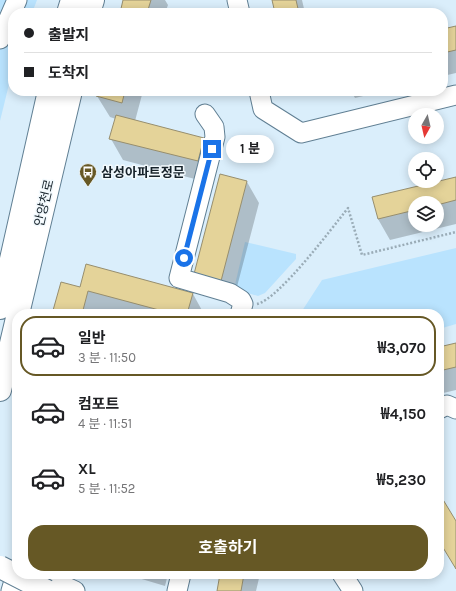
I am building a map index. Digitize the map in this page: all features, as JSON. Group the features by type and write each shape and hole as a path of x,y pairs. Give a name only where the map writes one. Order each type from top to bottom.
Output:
{"main road":[{"path":"0,240 25,133 37,96"},
{"name":"안양천로","path":"0,308 48,96"},
{"name":"안양천로","path":"19,309 69,96"},
{"path":"0,390 12,339"},
{"path":"0,567 12,573"},
{"path":"24,579 47,591"},
{"path":"0,583 16,591"}],"street":[{"path":"0,39 8,21"},
{"path":"260,96 263,109 301,133 456,95"},
{"path":"205,114 214,127 215,137 179,278 230,293 241,300 241,309"},
{"path":"444,406 447,405 456,409"},
{"path":"0,557 12,562"},
{"path":"11,591 17,579"},
{"path":"49,579 75,591"},
{"path":"177,591 180,579"},
{"path":"345,579 353,591"}],"path":[{"path":"241,309 269,300 312,254 348,208 362,255 456,232"}],"shaded area":[{"path":"0,0 37,0 34,8 8,8 8,88 0,121"},
{"path":"245,242 296,254 296,259 265,293 258,296 234,289"},
{"path":"456,248 456,324 444,328 444,309 303,309 322,280"}],"building":[{"path":"123,0 151,0 149,8 121,8"},
{"path":"272,0 296,0 298,8 274,8"},
{"path":"456,26 456,50 448,52 448,28"},
{"path":"96,96 124,96 122,103"},
{"path":"116,115 204,138 198,161 109,139"},
{"path":"220,174 247,181 221,281 194,274"},
{"path":"456,177 456,200 444,203 444,196 408,196 408,212 378,219 372,197 410,188 444,188 444,180"},
{"path":"86,264 193,293 188,309 155,309 88,291 83,309 53,309 61,282 80,287"},
{"path":"456,343 456,367 444,370 444,346"},
{"path":"444,501 456,521 456,569 444,549"},
{"path":"219,579 243,579 241,591 217,591"}],"place":[{"name":"삼성아파트정문","path":"88,187"}],"route":[{"path":"184,258 212,149"}]}
